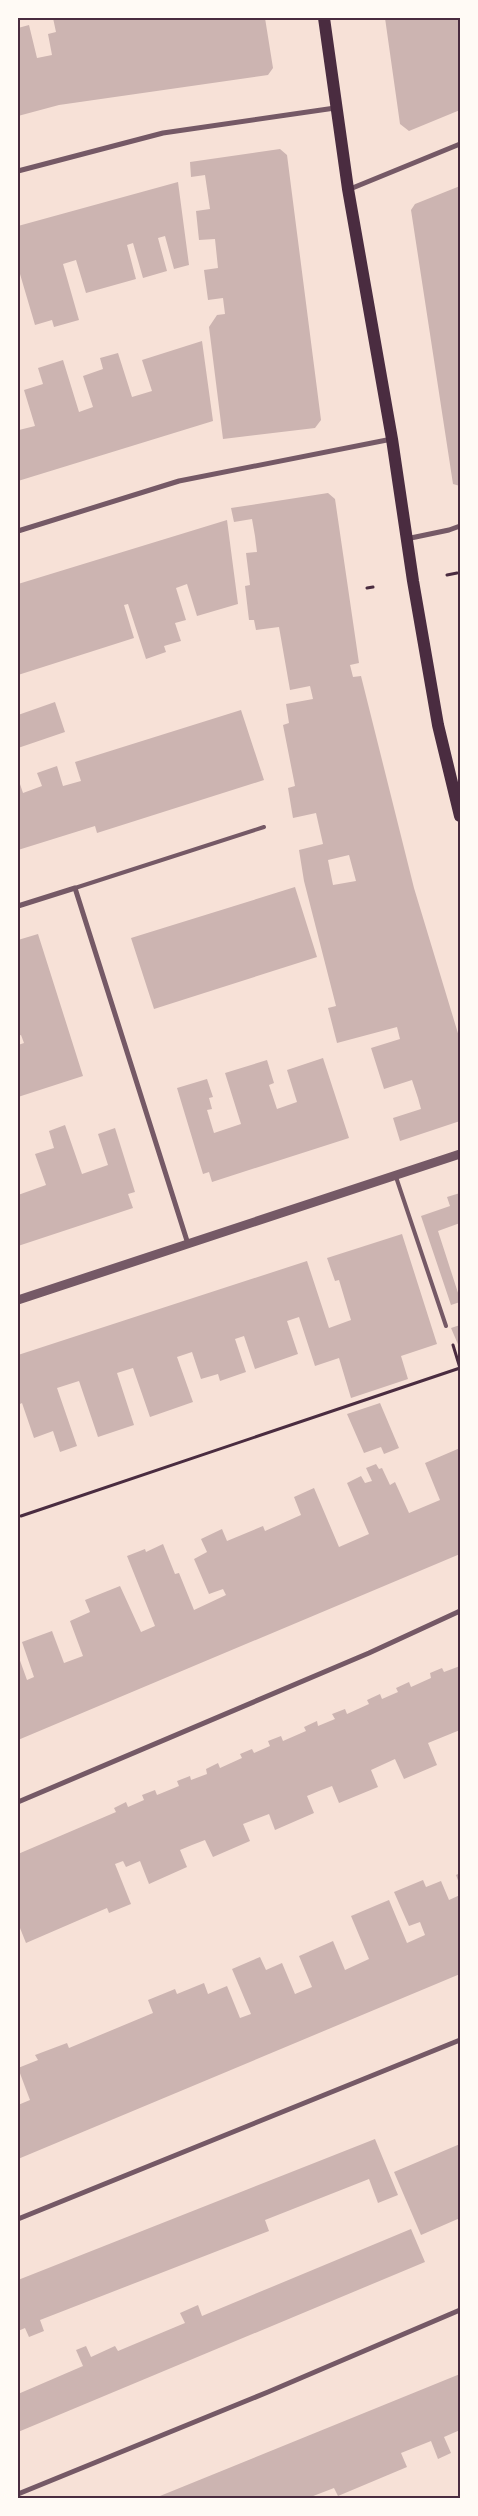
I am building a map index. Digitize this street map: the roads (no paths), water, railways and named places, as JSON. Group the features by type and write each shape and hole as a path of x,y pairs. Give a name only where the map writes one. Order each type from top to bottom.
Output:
{"main road":[{"path":"324,18 348,189 392,439 406,539 438,725 460,816"}],"street":[{"path":"18,171 163,133 337,108"},
{"path":"348,189 460,144"},
{"path":"18,531 179,481 392,439"},
{"path":"406,539 460,526"},
{"path":"18,906 74,888 188,1245"},
{"path":"18,1300 396,1177 460,1154"},
{"path":"18,1802 370,1653 460,1611"},
{"path":"18,2219 460,2040"},
{"path":"18,2494 268,2392 460,2310"}],"lane":[{"path":"74,888 264,827"},
{"path":"396,1177 446,1326"}]}
